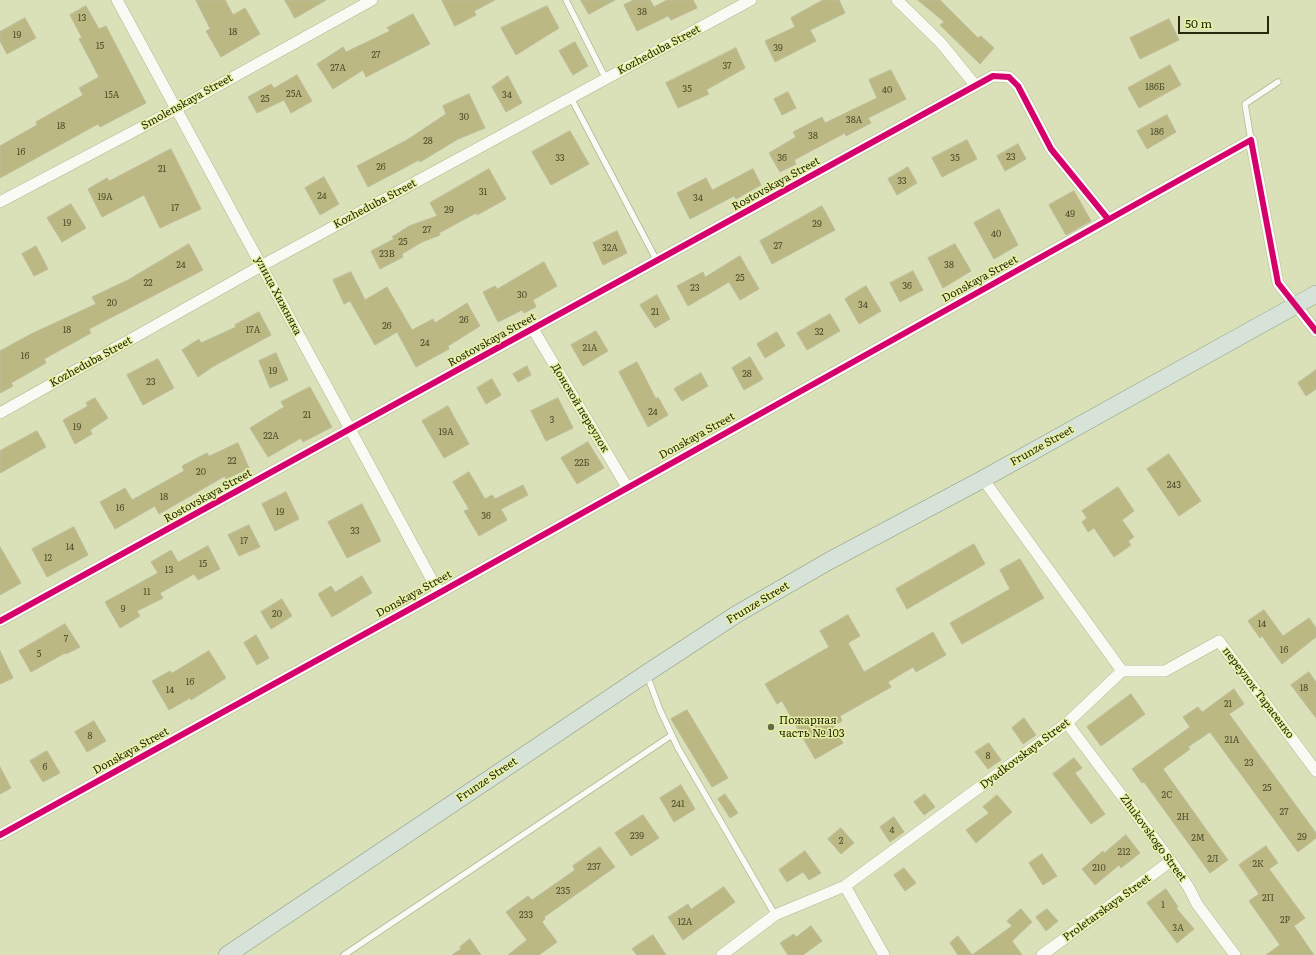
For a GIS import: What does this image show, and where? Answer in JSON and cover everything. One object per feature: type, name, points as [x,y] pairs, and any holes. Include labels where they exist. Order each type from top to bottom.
[{"type":"main road","name":"Frunze Street","points":[[227,955],[737,614],[822,565],[983,479],[1316,294]]},
{"type":"street","name":"улица Хижняка","points":[[117,0],[438,593]]},
{"type":"street","name":"Smolenskaya Street","points":[[0,202],[176,109],[372,0]]},
{"type":"street","name":"Kozheduba Street","points":[[0,413],[261,266],[751,0]]},
{"type":"street","points":[[897,0],[941,43],[975,85]]},
{"type":"street","name":"Rostovskaya Street","points":[[0,621],[993,76],[1009,77],[1018,86],[1051,149],[1108,219]]},
{"type":"street","points":[[1251,140],[1278,283],[1316,331]]},
{"type":"street","name":"Donskaya Street","points":[[0,835],[1251,140]]},
{"type":"street","name":"Донской переулок","points":[[533,329],[627,487]]},
{"type":"street","points":[[983,479],[1122,671]]},
{"type":"street","name":"переулок Тарасенко","points":[[1122,671],[1165,672],[1219,641],[1316,771]]},
{"type":"street","name":"Dyadkovskaya Street","points":[[722,955],[775,915],[845,886],[1067,723],[1122,671]]},
{"type":"street","name":"Zhukovskogo Street","points":[[1067,723],[1172,861],[1197,904],[1235,955]]},
{"type":"street","name":"Proletarskaya Street","points":[[1042,955],[1172,861]]},
{"type":"street","points":[[845,886],[884,955]]},
{"type":"lane","points":[[566,0],[606,79]]},
{"type":"lane","points":[[1251,140],[1244,104],[1278,82]]},
{"type":"lane","points":[[571,98],[656,261]]},
{"type":"lane","points":[[647,673],[660,710],[672,735],[775,915]]},
{"type":"lane","points":[[344,955],[672,735]]},
{"type":"path","points":[[712,649],[827,582],[950,514]]},
{"type":"building","points":[[196,0],[225,0],[233,15],[245,8],[260,34],[221,57],[206,31],[210,29]]},
{"type":"building","points":[[285,0],[326,0],[295,18]]},
{"type":"building","points":[[442,0],[495,0],[474,11],[476,15],[455,26]]},
{"type":"building","points":[[581,0],[615,0],[589,14]]},
{"type":"building","points":[[634,0],[650,0],[654,7],[667,0],[693,0],[697,8],[671,20],[668,16],[637,31],[624,5]]},
{"type":"building","points":[[823,0],[839,0],[845,13],[810,30],[816,41],[775,62],[765,41],[795,27],[791,18]]},
{"type":"building","points":[[918,0],[940,0],[978,38],[981,36],[994,48],[980,64],[940,25],[944,22]]},
{"type":"building","points":[[86,6],[99,29],[106,26],[146,103],[100,127],[98,124],[0,178],[0,146],[37,125],[36,122],[83,95],[79,88],[99,77],[79,39],[82,38],[70,15]]},
{"type":"building","points":[[547,6],[559,28],[516,55],[501,28]]},
{"type":"building","points":[[413,14],[430,44],[366,77],[363,70],[333,89],[317,64],[343,47],[346,52],[390,31],[387,28]]},
{"type":"building","points":[[25,18],[36,38],[7,54],[0,41],[0,32]]},
{"type":"building","points":[[1169,19],[1179,40],[1140,59],[1130,38]]},
{"type":"building","points":[[575,42],[588,66],[573,75],[559,51]]},
{"type":"building","points":[[736,48],[745,68],[706,90],[709,94],[678,108],[666,83]]},
{"type":"building","points":[[1170,65],[1181,85],[1139,108],[1128,88]]},
{"type":"building","points":[[891,70],[906,99],[868,118],[871,123],[846,136],[845,133],[794,160],[796,164],[780,172],[769,153],[796,137],[793,132],[822,117],[825,123],[877,98],[869,80]]},
{"type":"building","points":[[297,75],[312,101],[291,113],[284,100],[257,113],[248,97],[271,84],[274,88]]},
{"type":"building","points":[[508,76],[522,103],[506,112],[492,87]]},
{"type":"building","points":[[788,92],[796,108],[782,115],[774,99]]},
{"type":"building","points":[[469,94],[485,128],[458,139],[420,162],[419,160],[368,187],[357,166],[407,140],[446,114],[443,106]]},
{"type":"building","points":[[1167,115],[1176,132],[1147,149],[1137,131]]},
{"type":"building","points":[[570,131],[589,164],[551,185],[532,152]]},
{"type":"building","points":[[967,140],[977,159],[942,177],[932,158]]},
{"type":"building","points":[[1018,144],[1026,159],[1005,171],[997,156]]},
{"type":"building","points":[[171,149],[201,209],[160,228],[144,195],[102,217],[88,189],[107,178],[109,181]]},
{"type":"building","points":[[908,167],[917,183],[897,195],[888,179]]},
{"type":"building","points":[[489,169],[506,199],[439,233],[440,235],[422,242],[402,254],[403,257],[380,269],[371,251],[394,239],[392,237],[409,226],[437,216],[430,203]]},
{"type":"building","points":[[753,169],[761,185],[736,199],[734,196],[690,219],[677,193],[706,178],[712,190]]},
{"type":"building","points":[[324,177],[339,204],[320,215],[305,188]]},
{"type":"building","points":[[1074,191],[1091,221],[1066,235],[1049,205]]},
{"type":"building","points":[[71,204],[86,228],[62,242],[47,218]]},
{"type":"building","points":[[822,206],[835,230],[772,264],[760,241]]},
{"type":"building","points":[[999,209],[1018,245],[994,259],[974,223]]},
{"type":"building","points":[[617,231],[627,253],[603,265],[593,243]]},
{"type":"building","points":[[189,244],[203,270],[89,329],[91,333],[44,359],[46,363],[11,383],[13,386],[0,393],[0,351],[31,334],[96,304],[92,297],[128,280]]},
{"type":"building","points":[[955,244],[971,271],[943,288],[928,258]]},
{"type":"building","points":[[36,246],[48,269],[34,276],[22,254]]},
{"type":"building","points":[[740,256],[759,289],[740,300],[729,282],[688,306],[677,286],[703,272],[705,277]]},
{"type":"building","points":[[544,262],[557,286],[533,300],[536,307],[524,313],[522,310],[498,322],[483,292],[495,286],[497,289]]},
{"type":"building","points":[[913,271],[923,290],[900,302],[890,283]]},
{"type":"building","points":[[351,272],[365,300],[387,287],[412,330],[433,319],[435,323],[467,303],[480,326],[448,346],[449,349],[416,367],[397,332],[375,345],[350,301],[344,304],[333,280]]},
{"type":"building","points":[[866,286],[881,311],[859,324],[845,299]]},
{"type":"building","points":[[657,295],[670,319],[655,328],[640,305]]},
{"type":"building","points":[[259,312],[271,335],[212,367],[198,377],[182,350],[199,339],[201,343],[236,327],[235,325]]},
{"type":"building","points":[[830,314],[840,331],[807,350],[797,333]]},
{"type":"building","points":[[596,331],[608,351],[583,366],[571,345]]},
{"type":"building","points":[[777,332],[785,346],[765,358],[757,344]]},
{"type":"building","points":[[276,353],[288,380],[270,388],[259,361]]},
{"type":"building","points":[[750,357],[763,379],[744,390],[732,368]]},
{"type":"building","points":[[158,359],[174,388],[143,405],[127,375]]},
{"type":"building","points":[[637,362],[656,399],[658,397],[668,415],[648,427],[619,372]]},
{"type":"building","points":[[527,366],[531,375],[518,382],[513,374]]},
{"type":"building","points":[[1316,370],[1316,389],[1306,396],[1298,383]]},
{"type":"building","points":[[701,373],[708,386],[682,401],[674,389]]},
{"type":"building","points":[[492,379],[501,395],[486,404],[477,388]]},
{"type":"building","points":[[310,387],[332,427],[303,442],[301,438],[268,457],[250,428],[284,407],[281,402]]},
{"type":"building","points":[[95,398],[108,418],[90,430],[92,434],[75,444],[63,420],[88,406],[86,403]]},
{"type":"building","points":[[558,398],[573,428],[546,441],[531,411]]},
{"type":"building","points":[[448,406],[469,444],[444,458],[422,421]]},
{"type":"building","points":[[37,431],[46,447],[0,473],[0,451]]},
{"type":"building","points":[[588,442],[604,468],[577,484],[561,458]]},
{"type":"building","points":[[238,443],[249,468],[226,479],[225,476],[159,514],[155,506],[115,529],[100,502],[125,488],[132,500],[184,471],[182,466],[207,453],[209,456]]},
{"type":"building","points":[[1169,454],[1201,501],[1179,516],[1147,469]]},
{"type":"building","points":[[469,472],[485,499],[492,495],[495,499],[523,485],[528,495],[501,509],[507,520],[479,536],[464,511],[469,509],[453,482]]},
{"type":"building","points":[[1118,487],[1134,511],[1122,520],[1134,537],[1128,541],[1131,545],[1114,557],[1094,528],[1088,532],[1082,522],[1087,518],[1082,511]]},
{"type":"building","points":[[286,492],[299,519],[275,531],[262,504]]},
{"type":"building","points":[[362,504],[381,541],[347,558],[328,522]]},
{"type":"building","points":[[249,525],[260,547],[239,556],[228,535]]},
{"type":"building","points":[[74,527],[88,555],[47,577],[32,549]]},
{"type":"building","points":[[974,544],[985,564],[907,609],[896,589]]},
{"type":"building","points":[[208,546],[220,569],[198,580],[194,574],[160,593],[163,598],[137,611],[140,616],[120,628],[105,602],[158,573],[151,562],[171,550],[178,562]]},
{"type":"building","points":[[0,547],[21,583],[0,595]]},
{"type":"building","points":[[1020,559],[1044,598],[962,644],[950,623],[1010,589],[1000,570]]},
{"type":"building","points":[[362,576],[372,593],[332,617],[318,594],[331,586],[335,592]]},
{"type":"building","points":[[282,599],[292,616],[271,629],[261,612]]},
{"type":"building","points":[[1264,610],[1283,636],[1309,618],[1316,628],[1316,637],[1282,664],[1262,636],[1260,638],[1248,621]]},
{"type":"building","points":[[848,615],[860,636],[848,643],[864,672],[933,632],[946,655],[916,672],[913,667],[888,682],[891,687],[840,716],[842,721],[833,727],[843,743],[815,759],[782,701],[777,704],[765,684],[829,647],[820,631]]},
{"type":"building","points":[[65,624],[80,647],[66,654],[65,653],[31,672],[19,651]]},
{"type":"building","points":[[256,635],[269,658],[257,665],[244,643]]},
{"type":"building","points":[[0,651],[13,678],[0,684]]},
{"type":"building","points":[[209,651],[226,678],[191,700],[190,698],[169,710],[152,681],[170,671],[172,673]]},
{"type":"building","points":[[1309,672],[1316,682],[1316,718],[1291,685]]},
{"type":"building","points":[[1234,689],[1244,704],[1229,714],[1316,833],[1316,838],[1298,852],[1210,732],[1188,747],[1190,749],[1163,769],[1228,860],[1210,873],[1144,782],[1142,783],[1132,769],[1190,727],[1183,717],[1198,707],[1202,712]]},
{"type":"building","points":[[1131,694],[1145,714],[1101,746],[1087,727]]},
{"type":"building","points":[[687,710],[728,778],[712,787],[671,719]]},
{"type":"building","points":[[1024,718],[1036,735],[1023,744],[1012,728]]},
{"type":"building","points":[[94,721],[106,741],[87,752],[75,732]]},
{"type":"building","points":[[989,743],[1001,760],[988,769],[975,752]]},
{"type":"building","points":[[47,751],[60,773],[43,782],[30,761]]},
{"type":"building","points":[[1074,758],[1082,768],[1075,773],[1105,814],[1091,824],[1053,774]]},
{"type":"building","points":[[0,767],[11,788],[0,794]]},
{"type":"building","points":[[681,785],[695,809],[674,822],[660,798]]},
{"type":"building","points":[[725,794],[738,813],[730,818],[718,799]]},
{"type":"building","points":[[925,794],[935,807],[924,815],[914,802]]},
{"type":"building","points":[[997,795],[1012,812],[976,843],[966,830],[989,813],[983,807]]},
{"type":"building","points":[[643,815],[659,838],[631,856],[615,833]]},
{"type":"building","points":[[894,817],[904,832],[890,842],[880,827]]},
{"type":"building","points":[[841,828],[854,843],[841,854],[828,839]]},
{"type":"building","points":[[1126,835],[1140,853],[1121,868],[1119,865],[1095,885],[1082,869],[1103,851],[1104,853]]},
{"type":"building","points":[[1266,846],[1278,863],[1269,869],[1305,918],[1294,926],[1314,955],[1266,955],[1280,945],[1249,901],[1259,894],[1239,865]]},
{"type":"building","points":[[600,847],[615,867],[544,917],[545,919],[542,922],[557,942],[539,955],[508,955],[527,940],[506,912],[528,896],[532,900],[575,870],[573,866]]},
{"type":"building","points":[[805,851],[821,873],[809,880],[803,872],[787,882],[779,870]]},
{"type":"building","points":[[1042,854],[1057,876],[1043,885],[1029,863]]},
{"type":"building","points":[[904,868],[916,883],[905,891],[894,875]]},
{"type":"building","points":[[724,887],[735,902],[683,940],[668,917],[688,904],[691,909]]},
{"type":"building","points":[[1166,889],[1178,907],[1176,908],[1194,929],[1177,943],[1147,903]]},
{"type":"building","points":[[1021,909],[1032,922],[1012,941],[1022,955],[972,955],[1012,926],[1007,921]]},
{"type":"building","points":[[1047,909],[1058,921],[1046,931],[1036,917]]},
{"type":"building","points":[[811,926],[822,941],[803,955],[788,955],[780,943],[794,934],[796,937]]},
{"type":"building","points":[[653,935],[666,955],[637,955],[632,949]]},
{"type":"building","points":[[958,936],[972,955],[958,955],[950,943]]},
{"type":"building","points":[[470,939],[481,955],[452,955],[461,949],[460,947]]},
{"type":"cycle path","points":[[0,621],[993,76],[1009,77],[1018,86],[1051,149],[1108,219]]},
{"type":"cycle path","points":[[0,835],[439,593],[1251,140],[1278,283],[1316,331]]},
{"type":"place","name":"Пожарная часть № 103","points":[[771,727]]}]
